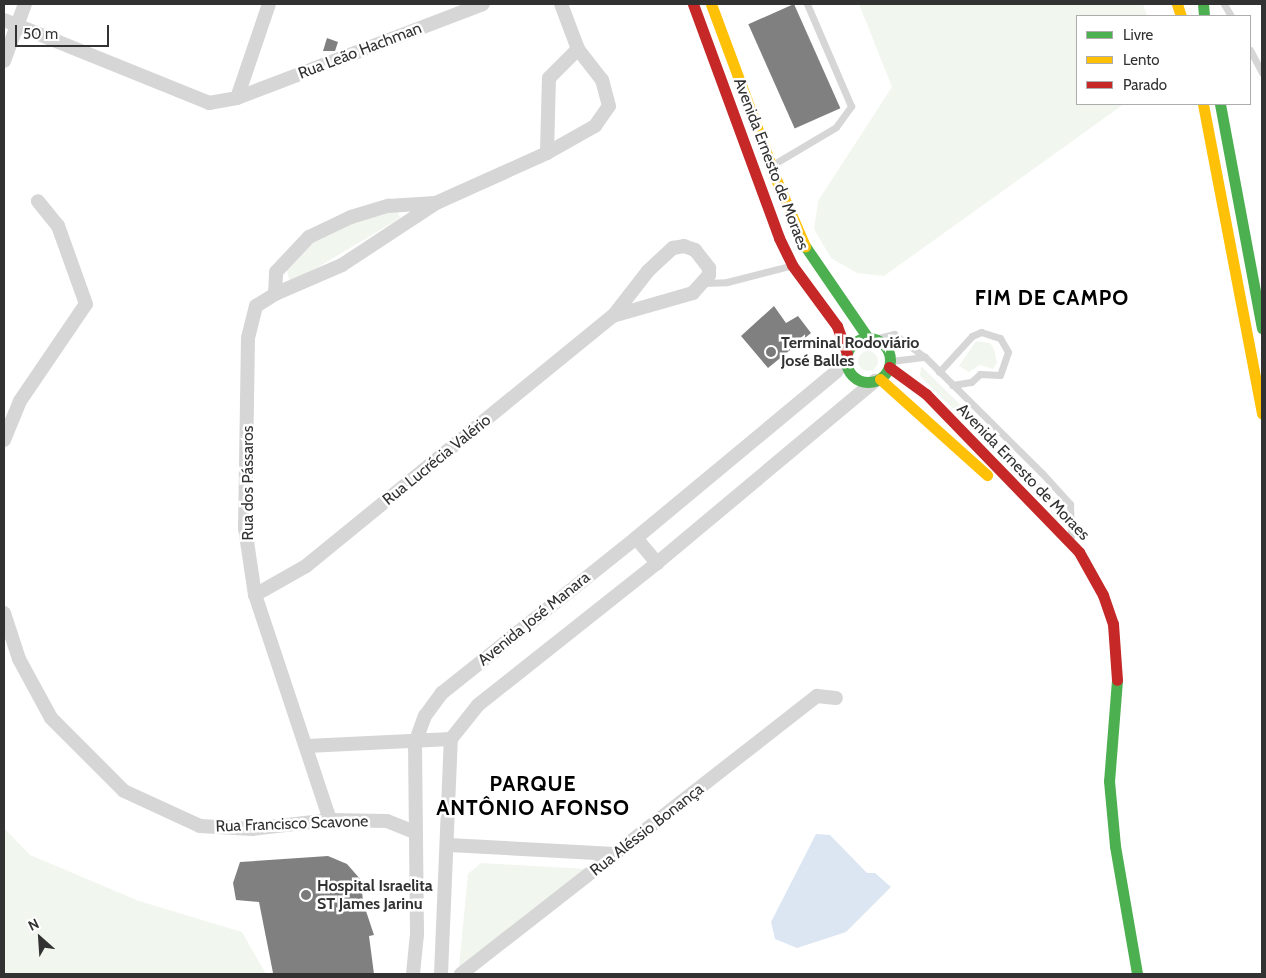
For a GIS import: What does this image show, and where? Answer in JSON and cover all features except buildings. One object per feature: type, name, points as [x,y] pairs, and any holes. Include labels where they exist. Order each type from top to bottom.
[{"type":"main road","name":"Avenida Ernesto de Moraes","points":[[693,4],[779,238],[871,338]]},
{"type":"main road","name":"Avenida Ernesto de Moraes","points":[[712,4],[772,166],[800,260],[837,326],[847,356]]},
{"type":"main road","points":[[1203,105],[1262,413]]},
{"type":"main road","points":[[1220,105],[1262,328]]},
{"type":"main road","points":[[871,338],[885,345],[890,364],[877,380],[863,381],[852,375],[847,356],[855,343],[871,338]]},
{"type":"main road","name":"Avenida Ernesto de Moraes","points":[[890,364],[926,394],[1079,552],[1103,595],[1113,624],[1118,663],[1109,781],[1115,846],[1137,974]]},
{"type":"main road","name":"Avenida Ernesto de Moraes","points":[[877,380],[1021,504],[1067,559],[1095,606],[1106,649],[1098,798]]},
{"type":"main road","points":[[1112,906],[1126,974]]},
{"type":"street","points":[[4,61],[25,4]]},
{"type":"street","points":[[237,98],[268,4]]},
{"type":"street","name":"Rua Leão Hachman","points":[[4,20],[18,24],[209,103],[237,98],[483,4]]},
{"type":"street","name":"Rua dos Pássaros","points":[[330,820],[307,746],[255,595],[244,528],[248,338],[256,306],[275,294],[342,265],[436,203],[547,153],[595,126],[609,106],[602,80],[578,49],[562,4]]},
{"type":"street","points":[[547,153],[549,78],[578,49]]},
{"type":"street","points":[[4,440],[20,401],[86,304],[58,226],[38,202]]},
{"type":"street","name":"Rua dos Pássaros","points":[[275,294],[276,272],[309,236],[351,217],[388,206],[436,203]]},
{"type":"street","name":"Rua Lucrécia Valério","points":[[255,595],[306,566],[613,316],[648,271],[673,248],[684,246],[700,255],[709,268],[704,283],[693,293],[613,316]]},
{"type":"street","name":"Avenida José Manara","points":[[412,974],[417,934],[415,744],[425,716],[442,692],[636,538],[836,372],[847,356]]},
{"type":"street","name":"Avenida José Manara","points":[[451,739],[478,705],[657,563],[877,380]]},
{"type":"street","points":[[636,538],[657,563]]},
{"type":"street","name":"Rua Francisco Scavone","points":[[4,613],[19,659],[51,718],[124,791],[200,826],[252,829],[330,820],[387,821],[416,833]]},
{"type":"street","name":"Rua Aléssio Bonança","points":[[461,974],[817,696],[836,698]]},
{"type":"street","points":[[307,746],[415,744],[451,739],[449,845],[441,974]]},
{"type":"street","points":[[449,845],[615,854]]},
{"type":"lane","points":[[772,166],[836,127],[851,106],[807,4]]},
{"type":"lane","points":[[1224,4],[1230,15]]},
{"type":"lane","points":[[1251,52],[1262,73]]},
{"type":"lane","points":[[704,283],[727,282],[800,260]]},
{"type":"lane","points":[[939,372],[972,336],[982,332],[1000,338],[1008,352],[1000,375],[980,374],[971,382],[952,386]]},
{"type":"lane","points":[[871,338],[894,334],[925,357],[1070,504],[1071,535],[1079,552]]},
{"type":"lane","points":[[890,364],[925,357]]},
{"type":"shaded area","points":[[859,4],[1143,4],[1147,15],[1076,15],[1076,105],[1123,105],[884,276],[857,273],[831,258],[814,229],[818,201],[892,87]]},
{"type":"shaded area","points":[[397,210],[400,218],[290,284],[287,270],[308,245],[365,216]]},
{"type":"shaded area","points":[[976,341],[990,343],[994,349],[997,363],[993,369],[980,365],[969,372],[959,366]]},
{"type":"shaded area","points":[[868,351],[875,354],[878,361],[875,368],[868,371],[861,368],[858,361],[861,354]]},
{"type":"shaded area","points":[[921,366],[1065,508],[1064,518],[1056,522],[1046,501],[920,376]]},
{"type":"shaded area","points":[[4,828],[30,855],[139,901],[242,932],[266,974],[4,974]]},
{"type":"shaded area","points":[[816,834],[830,835],[867,873],[875,873],[891,887],[846,932],[797,948],[775,939],[771,922]]},
{"type":"shaded area","points":[[481,863],[587,869],[459,967],[468,874]]},
{"type":"traffic: fast","points":[[1203,4],[1204,15]]},
{"type":"traffic: fast","points":[[1220,105],[1262,328]]},
{"type":"traffic: fast","points":[[805,246],[868,338]]},
{"type":"traffic: fast","points":[[864,338],[872,338],[884,344],[890,360],[884,376],[872,382],[864,382],[852,376],[846,364],[846,356],[852,344],[864,338]]},
{"type":"traffic: fast","points":[[1117,680],[1109,781],[1115,846],[1137,974]]},
{"type":"traffic: slow","points":[[711,4],[778,184],[805,246]]},
{"type":"traffic: slow","points":[[1177,4],[1181,15]]},
{"type":"traffic: slow","points":[[1203,105],[1262,413]]},
{"type":"traffic: slow","points":[[880,379],[987,475]]},
{"type":"traffic: jam","points":[[693,4],[779,238],[792,265],[837,326],[847,353]]},
{"type":"traffic: jam","points":[[889,367],[926,394],[1079,552],[1103,595],[1113,624],[1117,680]]},
{"type":"place","name":"Terminal Rodoviário José Balles","points":[[771,352]]},
{"type":"place","name":"Hospital Israelita ST James Jarinu","points":[[306,895]]},
{"type":"district","name":"FIM DE CAMPO","points":[[1052,298]]},
{"type":"district","name":"PARQUE ANTÔNIO AFONSO","points":[[533,796]]}]
